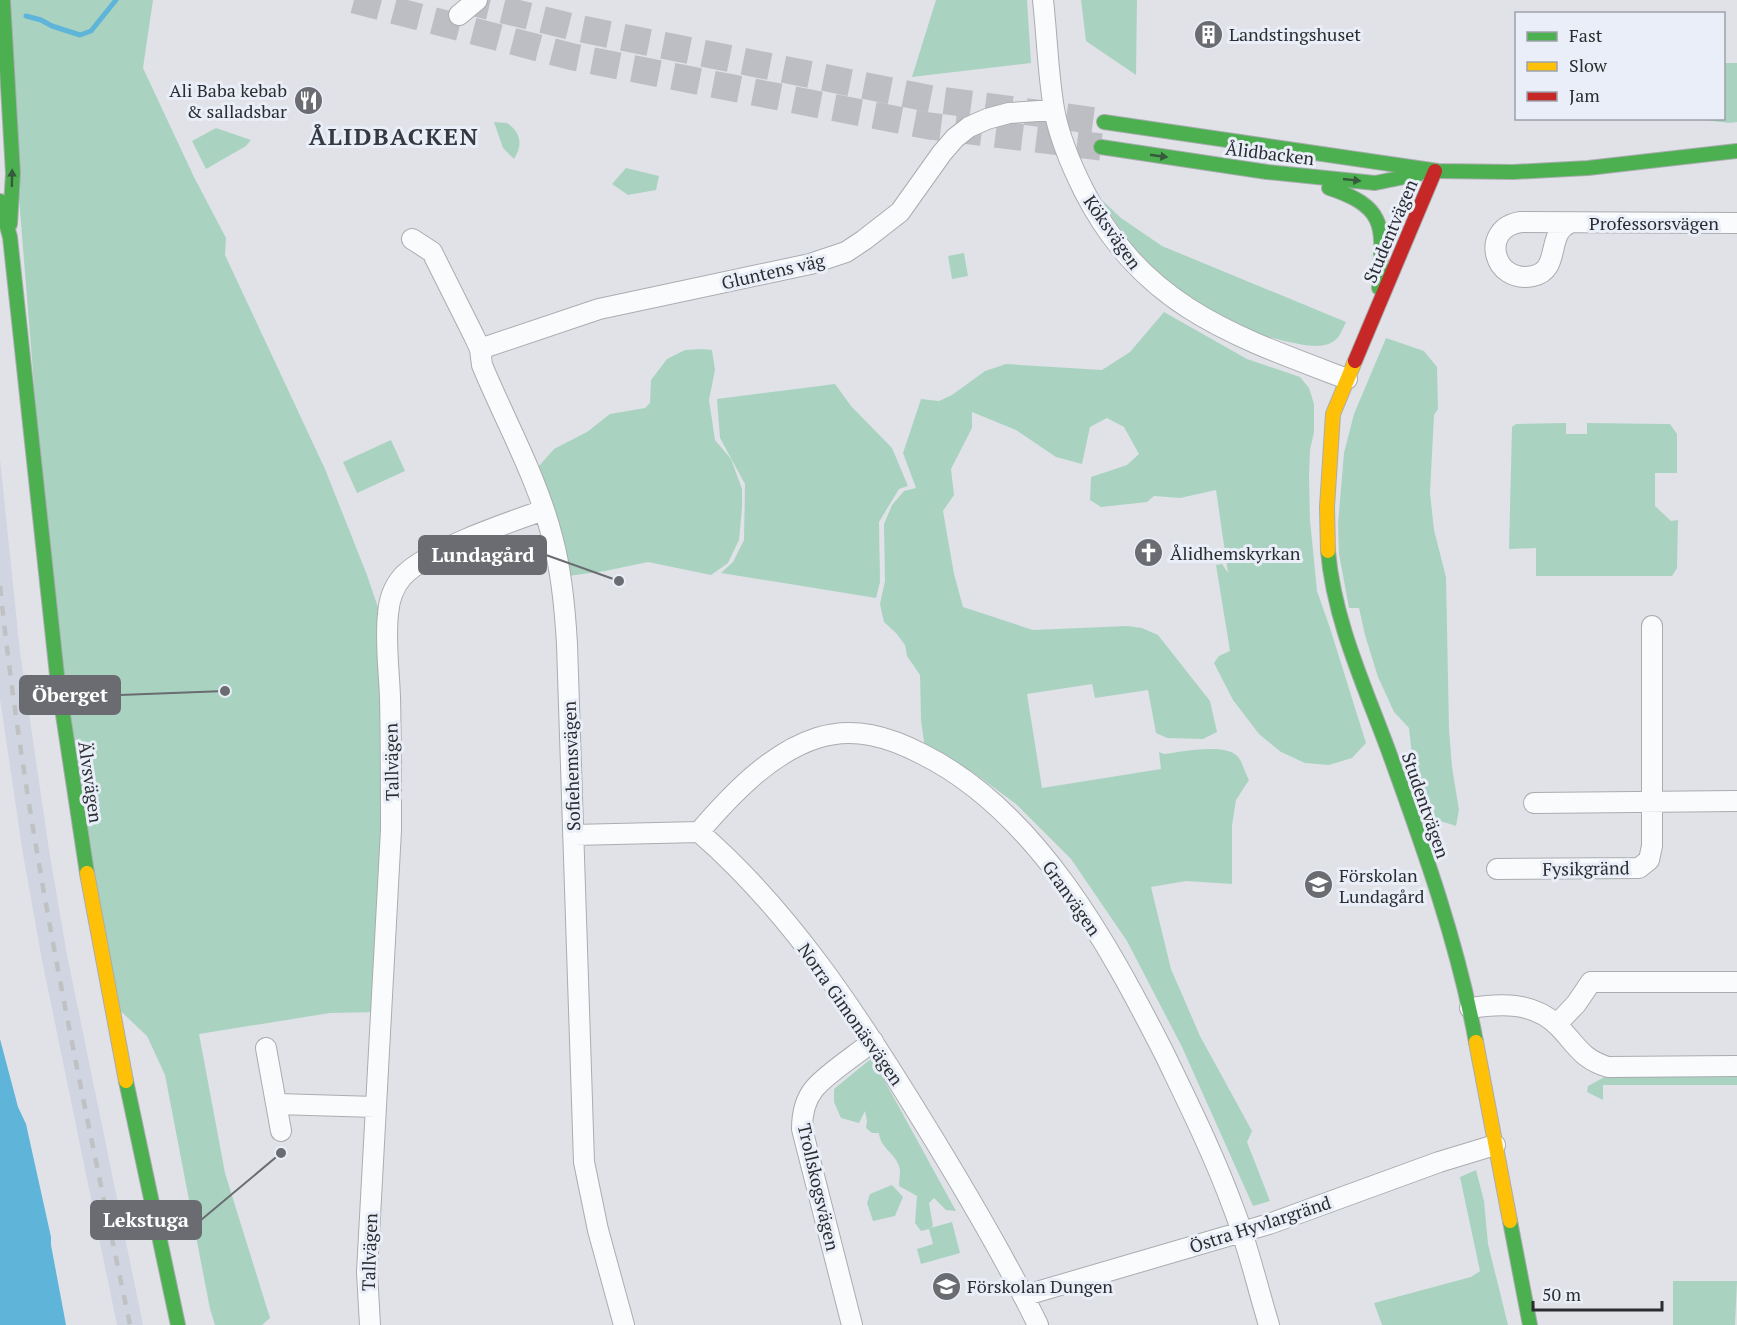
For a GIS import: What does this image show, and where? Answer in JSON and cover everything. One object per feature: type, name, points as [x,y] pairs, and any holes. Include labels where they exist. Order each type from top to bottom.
[{"type":"main road","name":"Älvsvägen","points":[[3,0],[13,172],[10,237],[51,623],[78,819],[110,1001],[178,1325]]},
{"type":"main road","name":"Ålidbacken","points":[[1104,122],[1265,147],[1380,161],[1435,171],[1564,171],[1737,152]]},
{"type":"main road","name":"Ålidbacken","points":[[1101,147],[1267,172],[1375,183],[1435,171]]},
{"type":"main road","name":"Studentvägen","points":[[1435,171],[1333,414],[1327,507],[1330,573],[1347,639],[1425,854],[1454,946],[1484,1074],[1495,1145],[1530,1325]]},
{"type":"main road","name":"Studentvägen","points":[[1267,172],[1347,193],[1359,197],[1368,205],[1379,223],[1381,234],[1378,305]]},
{"type":"main road","name":"Älvsvägen","points":[[0,201],[10,237]]},
{"type":"street","points":[[459,15],[477,0]]},
{"type":"street","name":"Köksvägen","points":[[1043,0],[1054,110],[1072,166],[1090,202],[1125,253],[1155,285],[1223,328],[1262,347],[1347,379]]},
{"type":"street","name":"Gluntens väg","points":[[480,349],[599,309],[810,264],[846,252],[900,212],[942,153],[969,127],[1009,113],[1054,110]]},
{"type":"street","name":"Professorsvägen","points":[[1570,223],[1737,223]]},
{"type":"street","name":"Sofiehemsvägen","points":[[412,239],[432,252],[480,349],[482,365],[531,475],[555,548],[565,609],[584,1162],[598,1230],[624,1325]]},
{"type":"street","name":"Tallvägen","points":[[370,1325],[368,1272],[375,1107],[391,830],[392,760],[388,613],[395,587],[404,576],[428,558],[510,522],[544,510]]},
{"type":"street","name":"Fysikgränd","points":[[1497,869],[1639,868],[1649,860],[1652,846],[1652,626]]},
{"type":"street","name":"Granvägen","points":[[699,832],[736,793],[766,767],[816,738],[849,733],[883,737],[902,744],[956,772],[1009,817],[1074,897],[1131,988],[1191,1108],[1233,1207],[1269,1325]]},
{"type":"street","points":[[1534,803],[1737,801]]},
{"type":"street","points":[[573,835],[699,832]]},
{"type":"street","name":"Norra Gimonäsvägen","points":[[699,832],[733,863],[782,917],[887,1060],[957,1177],[1038,1325]]},
{"type":"street","points":[[1557,1024],[1576,1004],[1591,982],[1737,982]]},
{"type":"street","points":[[1470,1008],[1510,1004],[1540,1014],[1557,1024],[1585,1056],[1595,1063],[1608,1067],[1737,1066]]},
{"type":"street","name":"Trollskogsvägen","points":[[852,1325],[802,1129],[802,1116],[814,1089],[873,1041]]},
{"type":"street","points":[[266,1048],[281,1131]]},
{"type":"street","points":[[277,1104],[375,1107]]},
{"type":"street","name":"Östra Hyvlargränd","points":[[1023,1296],[1242,1233],[1438,1162],[1495,1145]]},
{"type":"shaded area","points":[[0,459],[20,652],[49,850],[67,955],[143,1325],[117,1325],[42,960],[23,854],[0,699]]},
{"type":"green space","points":[[3,0],[153,0],[143,68],[194,177],[226,238],[225,255],[325,469],[367,575],[387,634],[382,1012],[330,1013],[199,1034],[225,1173],[270,1318],[262,1325],[215,1325],[165,1075],[147,1036],[110,1001],[57,670]]},
{"type":"green space","points":[[936,0],[1027,0],[1031,63],[912,77]]},
{"type":"green space","points":[[1081,0],[1137,0],[1136,75],[1086,41]]},
{"type":"green space","points":[[1725,63],[1737,63],[1737,122],[1703,120],[1725,120]]},
{"type":"green space","points":[[494,122],[507,123],[518,135],[519,149],[514,159],[503,148]]},
{"type":"green space","points":[[216,128],[251,140],[246,146],[206,169],[192,141]]},
{"type":"green space","points":[[626,168],[659,176],[656,190],[628,195],[612,184]]},
{"type":"green space","points":[[1102,200],[1121,218],[1162,246],[1346,322],[1341,332],[1330,343],[1322,346],[1307,345],[1260,334],[1223,318],[1189,297],[1150,264],[1127,238]]},
{"type":"green space","points":[[964,253],[968,276],[952,279],[948,256]]},
{"type":"green space","points":[[1164,312],[1247,359],[1300,377],[1309,388],[1314,404],[1314,432],[1310,450],[1309,477],[1310,520],[1317,591],[1366,743],[1352,758],[1329,765],[1305,763],[1281,752],[1259,734],[1233,700],[1214,663],[1219,656],[1230,651],[1216,565],[1222,564],[1228,573],[1216,490],[1180,498],[1154,496],[1147,502],[1101,507],[1090,500],[1091,477],[1127,465],[1139,454],[1124,427],[1107,418],[1090,427],[1082,464],[1056,457],[1016,430],[972,412],[972,428],[951,469],[954,495],[943,511],[954,574],[963,607],[1033,630],[1127,626],[1142,628],[1158,635],[1210,701],[1217,732],[1203,739],[1167,738],[1156,733],[1148,690],[1095,698],[1092,684],[1027,694],[1042,788],[1161,769],[1159,752],[1164,754],[1204,749],[1225,750],[1233,753],[1242,763],[1249,780],[1236,800],[1232,826],[1232,884],[1186,881],[1151,887],[1171,969],[1200,1036],[1252,1131],[1247,1142],[1270,1201],[1253,1206],[1182,1047],[1127,941],[1071,859],[1016,804],[974,773],[926,756],[921,720],[920,675],[907,656],[905,645],[884,622],[880,604],[885,581],[884,524],[892,505],[904,491],[916,488],[903,453],[921,399],[939,401],[952,395],[985,371],[1006,364],[1102,370],[1130,352]]},
{"type":"green space","points":[[1386,338],[1424,351],[1437,367],[1438,409],[1434,415],[1430,493],[1434,530],[1446,577],[1449,729],[1459,810],[1456,826],[1431,818],[1412,756],[1409,728],[1394,712],[1378,677],[1359,608],[1349,608],[1339,554],[1338,524],[1344,453],[1354,414]]},
{"type":"green space","points":[[685,350],[712,350],[715,370],[709,400],[715,440],[731,459],[742,489],[739,540],[728,563],[711,575],[648,562],[561,577],[531,475],[554,449],[587,432],[610,414],[645,408],[650,403],[651,380],[667,359]]},
{"type":"green space","points":[[835,384],[851,406],[892,448],[908,486],[899,489],[879,522],[880,582],[876,598],[721,573],[733,562],[744,540],[745,484],[720,438],[717,399]]},
{"type":"green space","points":[[1566,423],[1566,434],[1587,434],[1587,423],[1670,424],[1677,434],[1677,473],[1655,473],[1655,506],[1671,521],[1678,520],[1677,568],[1672,576],[1536,576],[1536,548],[1509,549],[1512,427],[1516,424]]},
{"type":"green space","points":[[391,440],[405,471],[357,493],[343,462]]},
{"type":"green space","points":[[872,1058],[956,1211],[946,1210],[934,1198],[929,1203],[933,1226],[930,1228],[952,1222],[960,1253],[921,1264],[917,1249],[933,1244],[929,1229],[921,1231],[915,1223],[917,1196],[899,1186],[899,1165],[880,1139],[879,1133],[872,1133],[866,1128],[865,1111],[859,1123],[841,1118],[834,1102],[834,1089]]},
{"type":"green space","points":[[1737,1073],[1737,1085],[1603,1085],[1603,1100],[1587,1092],[1588,1086],[1610,1074]]},
{"type":"green space","points":[[1476,1170],[1484,1201],[1488,1244],[1508,1325],[1382,1325],[1374,1303],[1471,1277],[1480,1271],[1460,1177]]},
{"type":"green space","points":[[892,1185],[903,1197],[895,1216],[873,1221],[867,1203],[870,1194]]},
{"type":"green space","points":[[1673,1281],[1737,1281],[1735,1325],[1673,1325]]},
{"type":"water","points":[[0,1039],[18,1107],[26,1124],[51,1237],[66,1325],[0,1325]]},
{"type":"waterway","points":[[26,16],[80,35],[91,31],[116,0]]},
{"type":"tunnel","points":[[354,0],[573,57],[929,126],[1101,147]]},
{"type":"tunnel","points":[[463,0],[577,28],[932,99],[1104,122]]},
{"type":"railway","points":[[0,586],[11,679],[39,865],[73,1049],[130,1325]]},
{"type":"traffic: fast","points":[[3,0],[13,173],[10,224]]},
{"type":"traffic: fast","points":[[1104,122],[1438,171],[1513,172],[1588,168],[1737,151]]},
{"type":"traffic: fast","points":[[1101,147],[1267,172],[1375,183],[1419,174]]},
{"type":"traffic: fast","points":[[1329,188],[1349,196],[1373,213],[1381,237],[1379,288]]},
{"type":"traffic: fast","points":[[0,201],[10,237],[57,675],[87,873]]},
{"type":"traffic: fast","points":[[1328,551],[1331,577],[1344,629],[1403,790],[1439,897],[1460,969],[1476,1042]]},
{"type":"traffic: fast","points":[[126,1081],[178,1325]]},
{"type":"traffic: fast","points":[[1510,1221],[1530,1325]]},
{"type":"traffic: slow","points":[[1328,551],[1327,507],[1333,414],[1355,361]]},
{"type":"traffic: slow","points":[[87,873],[126,1081]]},
{"type":"traffic: slow","points":[[1476,1042],[1510,1221]]},
{"type":"traffic: jam","points":[[1355,361],[1435,171]]},
{"type":"place","name":"Landstingshuset","points":[[1208,34]]},
{"type":"place","name":"Ali Baba kebab & salladsbar","points":[[308,100]]},
{"type":"place","name":"Ålidhemskyrkan","points":[[1149,553]]},
{"type":"place","name":"Lundagård","points":[[619,581]]},
{"type":"place","name":"Öberget","points":[[225,691]]},
{"type":"place","name":"Förskolan Lundagård","points":[[1318,885]]},
{"type":"place","name":"Lekstuga","points":[[281,1153]]},
{"type":"place","name":"Förskolan Dungen","points":[[946,1286]]},
{"type":"district","name":"ÅLIDBACKEN","points":[[394,136]]}]
